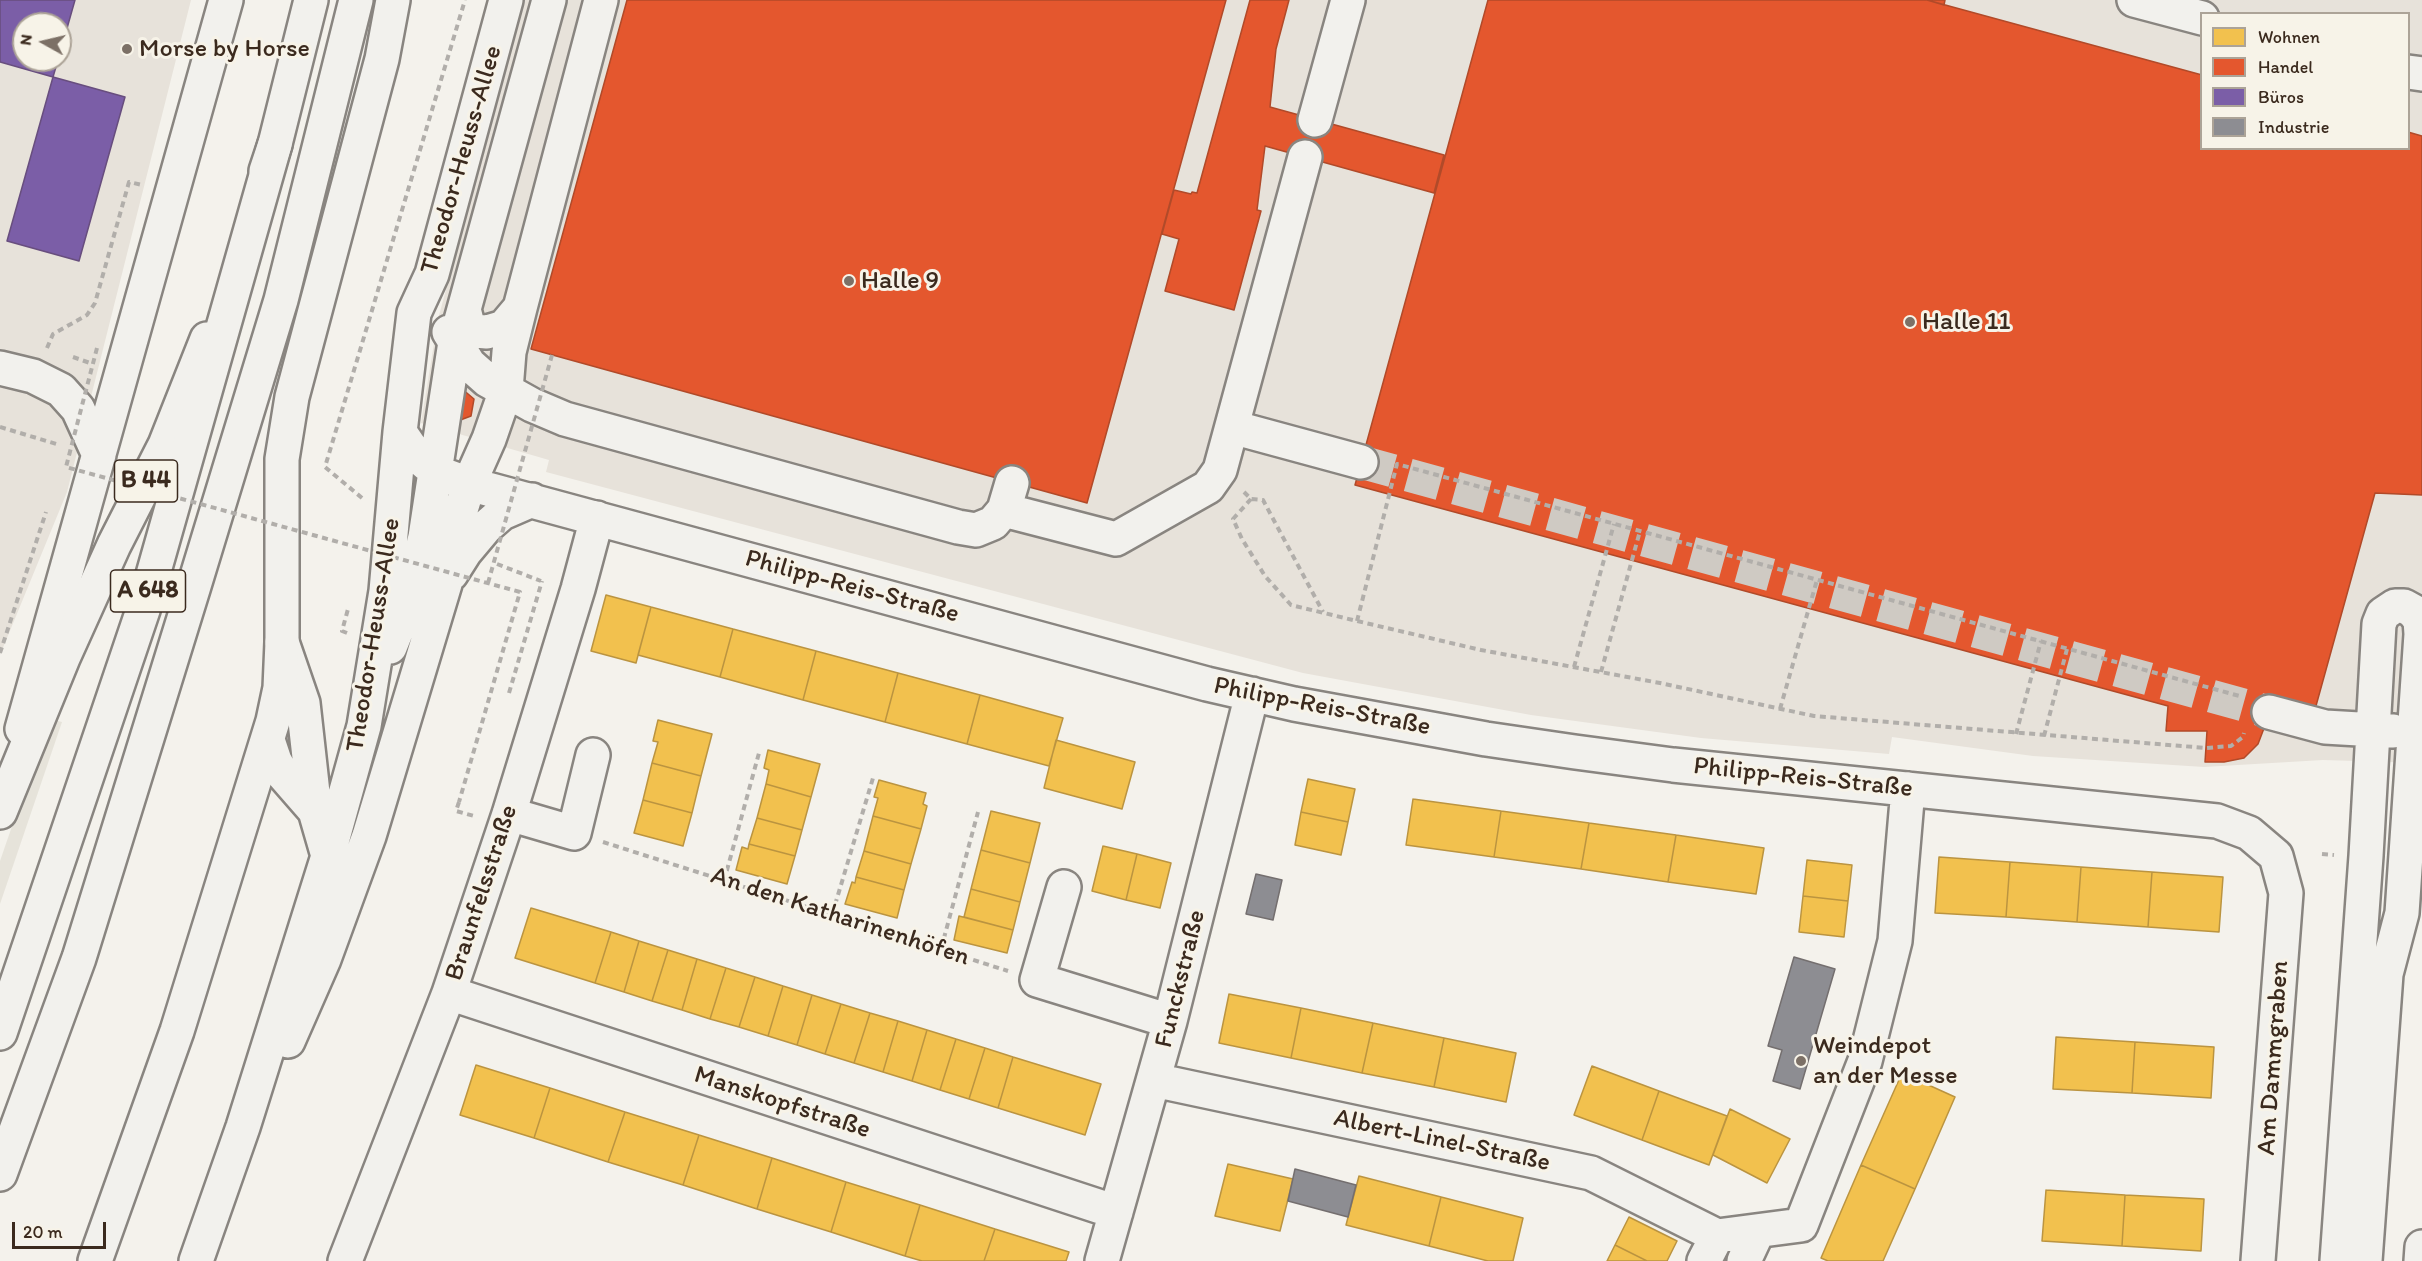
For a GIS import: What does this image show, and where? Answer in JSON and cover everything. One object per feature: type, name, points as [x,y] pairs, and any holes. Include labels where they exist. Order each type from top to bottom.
[{"type":"main road","points":[[0,806],[226,0]]},
{"type":"main road","points":[[275,144],[311,0]]},
{"type":"main road","name":"A 648","points":[[0,1174],[79,958],[281,300],[356,0]]},
{"type":"main road","points":[[95,1261],[177,1031],[268,740],[279,688],[282,642],[282,459],[292,397],[382,59],[393,0]]},
{"type":"main road","points":[[382,59],[404,0]]},
{"type":"main road","name":"Theodor-Heuss-Allee","points":[[196,1261],[243,1127],[328,856],[364,726],[386,591],[400,432],[414,313],[432,274],[506,0]]},
{"type":"main road","points":[[364,726],[410,597],[425,537],[460,328],[549,0]]},
{"type":"main road","points":[[243,1127],[297,1025],[369,836],[445,584],[450,546],[469,484],[489,439],[506,390],[509,352],[601,0]]},
{"type":"main road","points":[[1315,120],[1348,0]]},
{"type":"main road","points":[[2134,0],[2200,17]]},
{"type":"main road","name":"B 44","points":[[0,812],[63,658],[114,545],[173,424],[202,353],[275,144]]},
{"type":"main road","name":"A 648","points":[[0,1032],[142,610],[275,144]]},
{"type":"main road","points":[[460,328],[469,364],[487,380],[532,405],[565,419],[957,528],[976,530],[993,523],[1008,496],[1116,539],[1208,487],[1220,470],[1305,157]]},
{"type":"main road","points":[[432,274],[443,323],[460,328],[468,325],[475,331],[487,332],[504,327],[520,308]]},
{"type":"main road","points":[[0,368],[33,376],[61,390],[80,413],[99,455]]},
{"type":"main road","points":[[1232,427],[1361,462]]},
{"type":"main road","name":"Philipp-Reis-Straße","points":[[400,432],[415,454],[436,472],[469,484],[1294,704],[1452,733],[1673,765],[2217,821],[2248,833],[2276,856]]},
{"type":"main road","points":[[445,584],[465,552],[486,527],[502,513],[532,500]]},
{"type":"main road","name":"Braunfelsstraße","points":[[345,1261],[448,993],[509,814],[578,590],[597,518]]},
{"type":"main road","points":[[2337,1261],[2366,856],[2379,624],[2383,614],[2395,606],[2404,606],[2413,610],[2420,620],[2418,733],[2402,913],[2386,974],[2365,1261]]},
{"type":"main road","points":[[282,642],[303,703],[315,811],[328,856]]},
{"type":"main road","name":"Funckstraße","points":[[1102,1261],[1170,1022],[1252,694]]},
{"type":"main road","points":[[2256,713],[2325,727],[2418,733]]},
{"type":"main road","points":[[268,740],[281,772],[315,811]]},
{"type":"main road","points":[[509,814],[574,833],[593,755]]},
{"type":"main road","points":[[1711,1248],[1758,1231],[1801,1226],[1865,1061],[1895,941],[1908,789]]},
{"type":"main road","name":"Am Dammgraben","points":[[2258,1261],[2286,893],[2276,856]]},
{"type":"main road","points":[[1064,888],[1037,980],[1170,1022]]},
{"type":"main road","name":"Manskopfstraße","points":[[448,993],[1116,1212]]},
{"type":"main road","name":"Albert-Linel-Straße","points":[[1154,1080],[1591,1173],[1711,1248]]},
{"type":"main road","points":[[1744,1261],[1758,1231]]},
{"type":"main road","points":[[2421,1261],[2422,1247]]},
{"type":"path","points":[[46,348],[53,334],[74,325],[87,315],[95,303],[129,182],[144,185],[141,196]]},
{"type":"path","points":[[100,337],[66,467],[520,592],[456,811],[474,816]]},
{"type":"path","points":[[488,583],[552,355]]},
{"type":"path","points":[[60,469],[80,413]]},
{"type":"path","points":[[0,427],[67,447]]},
{"type":"path","points":[[1251,500],[1233,519],[1265,576],[1292,605],[1357,621],[1480,650],[1601,672],[1814,716],[2016,734],[2206,748],[2231,746],[2243,737],[2256,713],[2041,641],[1397,464],[1357,621]]},
{"type":"path","points":[[1263,500],[1323,612]]},
{"type":"path","points":[[0,652],[50,501]]},
{"type":"path","points":[[1574,667],[1614,524]]},
{"type":"path","points":[[1601,672],[1640,531]]},
{"type":"path","points":[[1780,709],[1816,580]]},
{"type":"path","points":[[2016,734],[2041,641]]},
{"type":"path","points":[[2044,736],[2067,649]]},
{"type":"path","points":[[724,881],[759,753]]},
{"type":"path","points":[[832,915],[873,778]]},
{"type":"path","points":[[941,949],[978,812]]},
{"type":"path","name":"An den Katharinenhöfen","points":[[574,833],[1037,980]]},
{"type":"shaded area","points":[[0,0],[191,0],[67,492],[0,655]]},
{"type":"shaded area","points":[[525,0],[2422,0],[2422,763],[2323,760],[2204,767],[2033,756],[1892,737],[1889,754],[1701,738],[1531,715],[1303,673],[546,472],[549,460],[421,423],[438,319]]},
{"type":"shaded area","points":[[49,719],[62,722],[0,904],[0,861]]},
{"type":"building: Wohnen","points":[[606,595],[651,607],[636,663],[591,651]]},
{"type":"building: Wohnen","points":[[651,607],[733,629],[720,677],[638,655]]},
{"type":"building: Wohnen","points":[[733,629],[816,651],[803,700],[720,677]]},
{"type":"building: Wohnen","points":[[816,651],[898,673],[885,722],[803,700]]},
{"type":"building: Wohnen","points":[[898,673],[980,695],[967,744],[885,722]]},
{"type":"building: Wohnen","points":[[980,695],[1063,718],[1049,766],[967,744]]},
{"type":"building: Wohnen","points":[[658,720],[712,734],[701,776],[652,763],[658,742],[653,741]]},
{"type":"building: Wohnen","points":[[1056,740],[1135,762],[1122,809],[1044,788]]},
{"type":"building: Wohnen","points":[[768,750],[820,764],[811,797],[766,784],[769,770],[764,768]]},
{"type":"building: Wohnen","points":[[652,763],[701,776],[692,813],[643,800]]},
{"type":"building: Wohnen","points":[[1308,779],[1355,789],[1348,822],[1301,812]]},
{"type":"building: Wohnen","points":[[879,780],[926,793],[923,804],[927,806],[921,829],[873,816],[878,798],[874,797]]},
{"type":"building: Wohnen","points":[[766,784],[811,797],[802,830],[757,818]]},
{"type":"building: Wohnen","points":[[1413,799],[1501,811],[1494,857],[1406,845]]},
{"type":"building: Wohnen","points":[[643,800],[692,813],[683,846],[634,833]]},
{"type":"building: Wohnen","points":[[991,811],[1040,823],[1030,863],[981,850]]},
{"type":"building: Wohnen","points":[[1501,811],[1589,823],[1581,869],[1494,857]]},
{"type":"building: Wohnen","points":[[1301,812],[1348,822],[1341,855],[1295,845]]},
{"type":"building: Wohnen","points":[[873,816],[921,829],[911,864],[864,851]]},
{"type":"building: Wohnen","points":[[757,818],[802,830],[795,856],[749,844]]},
{"type":"building: Wohnen","points":[[1589,823],[1676,835],[1668,882],[1581,869]]},
{"type":"building: Wohnen","points":[[1676,835],[1764,848],[1756,894],[1668,882]]},
{"type":"building: Wohnen","points":[[749,844],[795,856],[787,884],[736,870],[742,847],[748,849]]},
{"type":"building: Wohnen","points":[[1103,846],[1137,854],[1126,900],[1092,891]]},
{"type":"building: Wohnen","points":[[981,850],[1030,863],[1020,902],[971,889]]},
{"type":"building: Wohnen","points":[[864,851],[911,864],[904,890],[856,877]]},
{"type":"building: Wohnen","points":[[1137,854],[1171,863],[1160,908],[1126,900]]},
{"type":"building: Wohnen","points":[[1939,857],[2010,862],[2006,917],[1935,913]]},
{"type":"building: Wohnen","points":[[1807,860],[1852,865],[1848,901],[1803,896]]},
{"type":"building: Wohnen","points":[[2010,862],[2081,867],[2077,922],[2006,917]]},
{"type":"building: Wohnen","points":[[2081,867],[2152,872],[2148,927],[2077,922]]},
{"type":"building: Wohnen","points":[[2152,872],[2223,877],[2219,932],[2148,927]]},
{"type":"building: Wohnen","points":[[856,877],[904,890],[897,918],[845,904],[852,882],[855,883]]},
{"type":"building: Wohnen","points":[[971,889],[1020,902],[1013,930],[964,917]]},
{"type":"building: Wohnen","points":[[1803,896],[1848,901],[1844,937],[1799,932]]},
{"type":"building: Wohnen","points":[[531,908],[611,932],[595,983],[515,958]]},
{"type":"building: Wohnen","points":[[959,916],[1013,930],[1007,953],[954,940]]},
{"type":"building: Wohnen","points":[[611,932],[639,941],[624,992],[595,983]]},
{"type":"building: Wohnen","points":[[639,941],[668,950],[652,1001],[624,992]]},
{"type":"building: Wohnen","points":[[668,950],[697,959],[682,1010],[652,1001]]},
{"type":"building: Wohnen","points":[[697,959],[726,968],[710,1019],[682,1010]]},
{"type":"building: Wohnen","points":[[726,968],[755,977],[739,1027],[710,1019]]},
{"type":"building: Wohnen","points":[[755,977],[783,986],[768,1036],[739,1027]]},
{"type":"building: Wohnen","points":[[783,986],[812,995],[797,1045],[768,1036]]},
{"type":"building: Wohnen","points":[[1229,994],[1301,1008],[1291,1058],[1219,1043]]},
{"type":"building: Wohnen","points":[[812,995],[841,1004],[825,1054],[797,1045]]},
{"type":"building: Wohnen","points":[[841,1004],[870,1013],[854,1063],[825,1054]]},
{"type":"building: Wohnen","points":[[1301,1008],[1373,1023],[1362,1073],[1291,1058]]},
{"type":"building: Wohnen","points":[[870,1013],[898,1021],[883,1072],[854,1063]]},
{"type":"building: Wohnen","points":[[898,1021],[927,1030],[912,1081],[883,1072]]},
{"type":"building: Wohnen","points":[[1373,1023],[1444,1038],[1434,1087],[1362,1073]]},
{"type":"building: Wohnen","points":[[927,1030],[956,1039],[940,1090],[912,1081]]},
{"type":"building: Wohnen","points":[[2056,1037],[2135,1042],[2132,1093],[2053,1089]]},
{"type":"building: Wohnen","points":[[1444,1038],[1516,1053],[1506,1102],[1434,1087]]},
{"type":"building: Wohnen","points":[[956,1039],[985,1048],[969,1099],[940,1090]]},
{"type":"building: Wohnen","points":[[2135,1042],[2214,1047],[2211,1098],[2132,1093]]},
{"type":"building: Wohnen","points":[[985,1048],[1013,1057],[998,1108],[969,1099]]},
{"type":"building: Wohnen","points":[[1013,1057],[1101,1084],[1085,1135],[998,1108]]},
{"type":"building: Wohnen","points":[[476,1065],[550,1088],[534,1138],[460,1115]]},
{"type":"building: Wohnen","points":[[1592,1066],[1659,1091],[1642,1140],[1574,1115]]},
{"type":"building: Wohnen","points":[[1902,1073],[1955,1097],[1915,1189],[1861,1165]]},
{"type":"building: Wohnen","points":[[550,1088],[625,1112],[608,1162],[534,1138]]},
{"type":"building: Wohnen","points":[[1659,1091],[1727,1116],[1709,1165],[1642,1140]]},
{"type":"building: Wohnen","points":[[1730,1109],[1790,1139],[1767,1183],[1713,1155]]},
{"type":"building: Wohnen","points":[[625,1112],[699,1135],[683,1185],[608,1162]]},
{"type":"building: Wohnen","points":[[699,1135],[772,1158],[757,1209],[683,1185]]},
{"type":"building: Wohnen","points":[[772,1158],[846,1182],[831,1232],[757,1209]]},
{"type":"building: Wohnen","points":[[1228,1164],[1293,1179],[1280,1231],[1215,1216]]},
{"type":"building: Wohnen","points":[[1861,1165],[1915,1189],[1883,1261],[1828,1261],[1821,1258]]},
{"type":"building: Wohnen","points":[[1359,1176],[1441,1197],[1429,1246],[1346,1225]]},
{"type":"building: Wohnen","points":[[846,1182],[920,1205],[905,1256],[831,1232]]},
{"type":"building: Wohnen","points":[[2046,1190],[2125,1195],[2122,1246],[2042,1241]]},
{"type":"building: Wohnen","points":[[2125,1195],[2204,1199],[2201,1251],[2122,1246]]},
{"type":"building: Wohnen","points":[[1441,1197],[1523,1218],[1513,1261],[1488,1261],[1429,1246]]},
{"type":"building: Wohnen","points":[[920,1205],[995,1229],[984,1261],[922,1261],[905,1256]]},
{"type":"building: Wohnen","points":[[1629,1217],[1677,1241],[1667,1261],[1647,1261],[1615,1245]]},
{"type":"building: Wohnen","points":[[995,1229],[1069,1252],[1066,1261],[984,1261]]},
{"type":"building: Wohnen","points":[[1615,1245],[1647,1261],[1607,1261]]},
{"type":"building: Handel","name":"Halle 9","points":[[627,0],[1226,0],[1087,503],[531,349]]},
{"type":"building: Handel","points":[[1250,0],[1289,0],[1276,49],[1270,107],[1444,155],[1434,193],[1265,146],[1257,210],[1261,211],[1234,310],[1165,291],[1179,239],[1162,234],[1174,190],[1197,193]]},
{"type":"building: Handel","name":"Halle 11","points":[[1488,0],[1927,0],[2200,74],[2200,150],[2410,150],[2410,133],[2422,136],[2422,495],[2375,493],[2314,713],[2266,723],[2258,744],[2244,758],[2224,762],[2205,762],[2207,731],[2166,731],[2168,706],[1355,485]]},
{"type":"building: Handel","points":[[1927,0],[1945,0],[1944,5]]},
{"type":"building: Handel","points":[[461,388],[474,399],[471,416],[455,422]]},
{"type":"building: Büros","points":[[0,0],[75,0],[72,12],[12,12],[12,65],[0,62]]},
{"type":"building: Büros","points":[[35,72],[54,72],[53,77]]},
{"type":"building: Büros","points":[[53,77],[125,97],[79,261],[7,241]]},
{"type":"building: Industrie","points":[[1256,874],[1282,880],[1273,920],[1246,914]]},
{"type":"building: Industrie","points":[[1794,957],[1835,969],[1800,1089],[1773,1081],[1782,1050],[1768,1046]]},
{"type":"building: Industrie","points":[[1295,1169],[1356,1185],[1348,1217],[1288,1201]]},
{"type":"tunnel","points":[[1361,462],[2269,712]]},
{"type":"place","name":"Morse by Horse","points":[[127,49]]},
{"type":"place","name":"Halle 9","points":[[849,281]]},
{"type":"place","name":"Halle 11","points":[[1910,322]]},
{"type":"place","name":"Weindepot an der Messe","points":[[1801,1061]]}]
